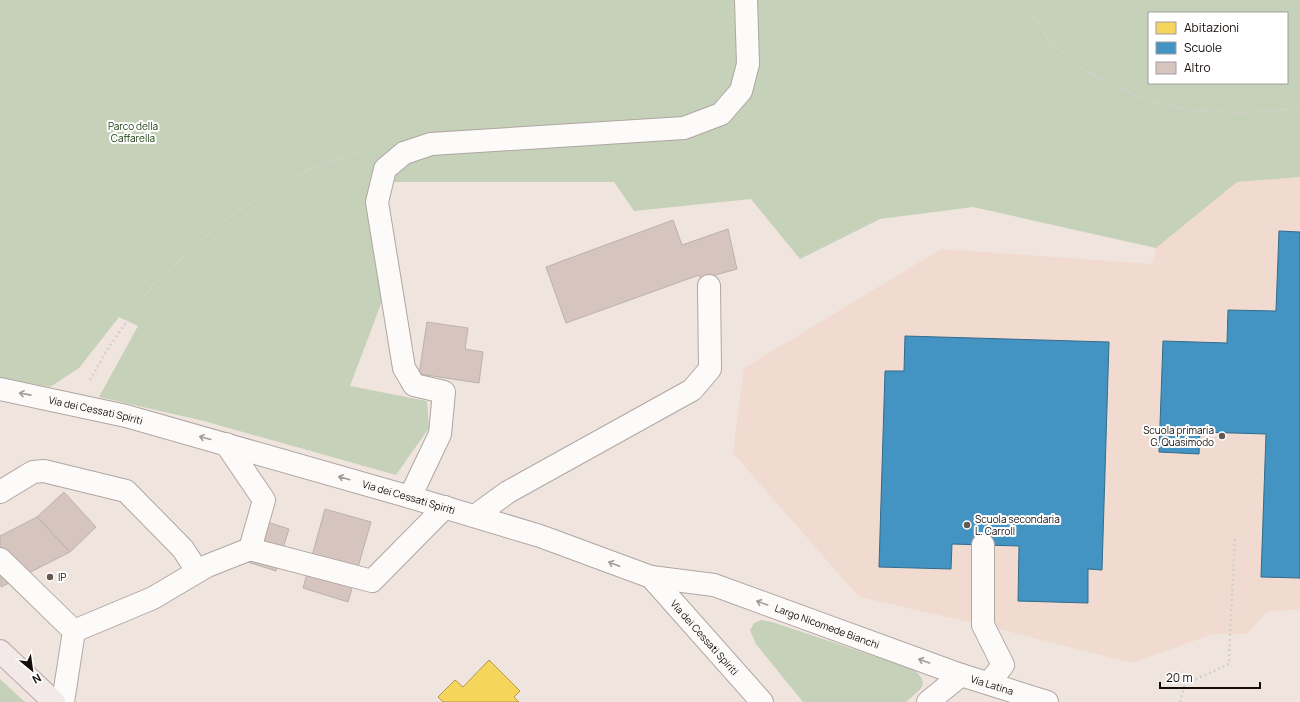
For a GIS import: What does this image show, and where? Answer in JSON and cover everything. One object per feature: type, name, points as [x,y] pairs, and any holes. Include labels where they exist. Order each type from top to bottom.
[{"type":"main road","points":[[0,651],[54,702]]},
{"type":"street","points":[[410,497],[440,434],[444,392],[414,385],[404,368],[378,202],[385,169],[404,153],[431,144],[684,128],[721,114],[741,91],[748,64],[746,0]]},
{"type":"street","points":[[475,516],[508,492],[692,390],[710,369],[709,286]]},
{"type":"street","name":"Via dei Cessati Spiriti","points":[[0,390],[126,416],[226,444],[540,536],[651,577],[762,702]]},
{"type":"street","points":[[226,444],[264,500],[250,549]]},
{"type":"street","points":[[0,492],[28,474],[44,471],[126,491],[183,549],[196,571]]},
{"type":"street","points":[[74,631],[153,598],[196,571],[250,549],[372,581],[445,507]]},
{"type":"street","points":[[983,545],[984,625],[1003,664],[988,684]]},
{"type":"street","points":[[0,559],[74,631]]},
{"type":"street","name":"Largo Nicomede Bianchi","points":[[651,577],[714,586],[961,675]]},
{"type":"street","points":[[63,702],[74,631]]},
{"type":"street","points":[[928,702],[961,675]]},
{"type":"street","name":"Via Latina","points":[[961,675],[1047,702]]},
{"type":"path","points":[[1021,0],[1051,42],[1086,72],[1142,98],[1190,110],[1248,113],[1300,108]]},
{"type":"path","points":[[76,405],[106,350],[151,287],[219,224],[290,177],[357,152],[404,153]]},
{"type":"path","points":[[1180,702],[1185,684],[1229,664],[1235,538]]},
{"type":"shaded area","name":"Scuola secondaria L. Carroll","points":[[1300,177],[1300,609],[1267,612],[1246,634],[1213,634],[1132,663],[983,625],[859,597],[733,453],[744,368],[941,249],[1152,264],[1156,248],[1237,182]]},
{"type":"green space","name":"Parco della Caffarella","points":[[0,0],[1300,0],[1300,177],[1237,182],[1156,248],[973,207],[880,219],[800,259],[751,199],[634,211],[614,182],[371,182],[384,296],[350,386],[427,401],[429,428],[396,475],[204,421],[99,397],[138,326],[119,317],[79,368],[50,387],[0,378]]},
{"type":"green space","points":[[761,620],[772,622],[913,669],[922,679],[922,687],[906,702],[803,702],[756,644],[750,630],[754,623]]},
{"type":"green space","points":[[0,679],[25,702],[0,702]]},
{"type":"building: Abitazioni","points":[[489,660],[520,691],[514,697],[519,702],[443,702],[438,697],[455,680],[463,687]]},
{"type":"building: Scuole","points":[[1279,231],[1300,232],[1300,578],[1261,577],[1266,434],[1200,432],[1199,454],[1159,452],[1163,341],[1227,343],[1228,310],[1276,311]]},
{"type":"building: Scuole","points":[[905,336],[1109,342],[1102,570],[1088,569],[1088,603],[1018,601],[1019,546],[952,544],[951,569],[879,567],[885,371],[904,371]]},
{"type":"building: Altro","points":[[673,220],[682,245],[728,229],[737,269],[701,279],[699,275],[566,323],[546,267]]},
{"type":"building: Altro","points":[[427,322],[468,328],[465,349],[483,352],[479,383],[419,374]]},
{"type":"building: Altro","points":[[64,492],[96,527],[70,552],[37,517]]},
{"type":"building: Altro","points":[[325,509],[371,522],[348,602],[303,588]]},
{"type":"building: Altro","points":[[249,516],[289,529],[276,571],[235,558]]},
{"type":"building: Altro","points":[[37,517],[70,552],[1,587],[0,536]]},
{"type":"place","name":"Scuola primaria G. Quasimodo","points":[[1222,436]]},
{"type":"place","name":"Scuola secondaria L. Carroll","points":[[967,525]]},
{"type":"place","name":"IP","points":[[50,577]]}]
